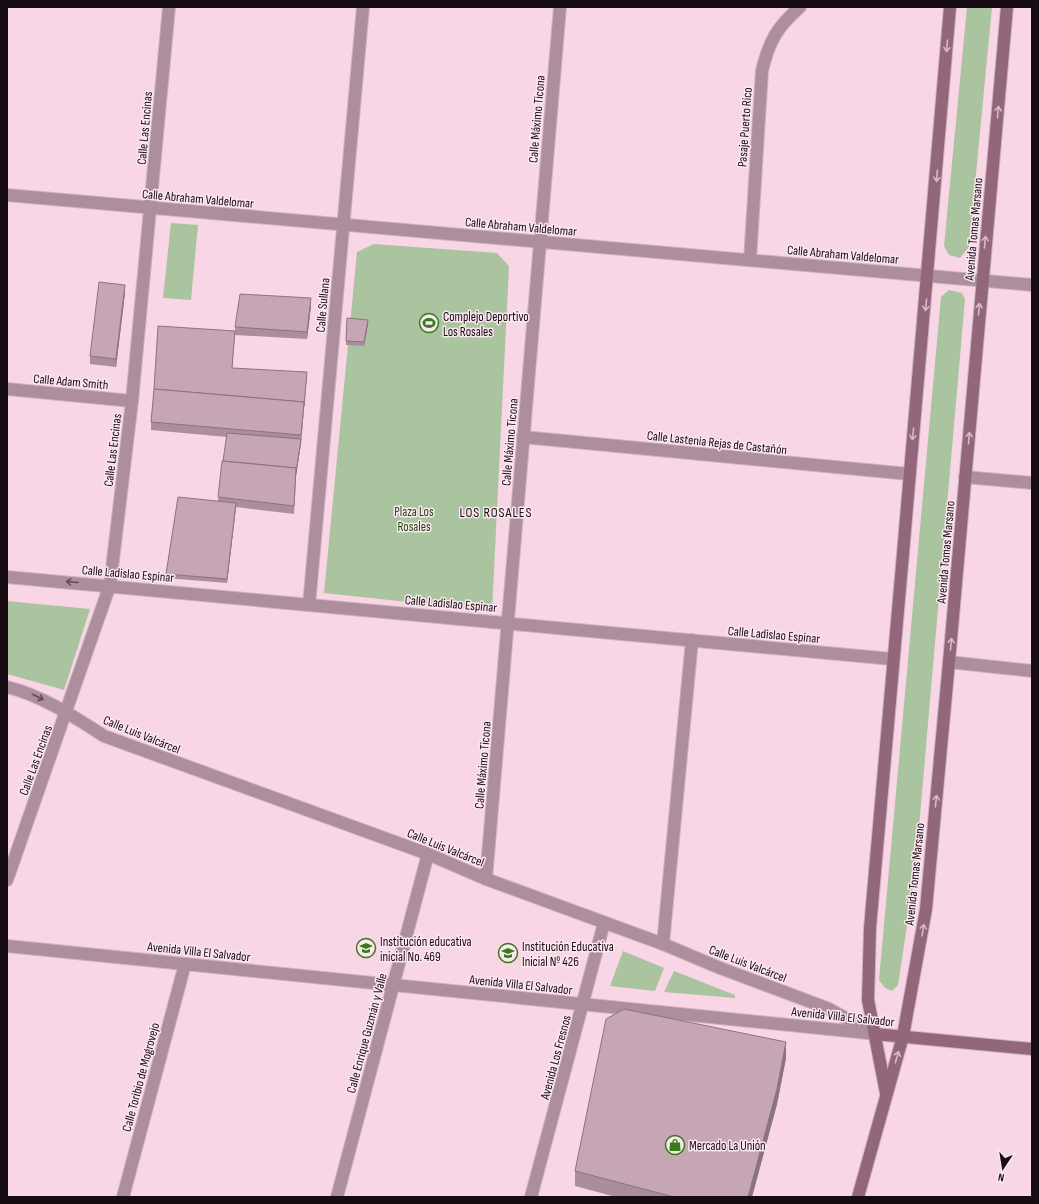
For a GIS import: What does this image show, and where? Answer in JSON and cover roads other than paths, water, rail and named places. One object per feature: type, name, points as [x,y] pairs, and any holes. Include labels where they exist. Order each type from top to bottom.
[{"type":"street","name":"Calle Las Encinas","points":[[7,880],[67,712],[110,585],[132,401],[169,7]]},
{"type":"street","name":"Calle Sullana","points":[[309,605],[363,7]]},
{"type":"street","name":"Calle Máximo Ticona","points":[[486,879],[560,7]]},
{"type":"street","name":"Pasaje Puerto Rico","points":[[750,260],[762,71],[768,48],[783,21],[800,7]]},
{"type":"street","name":"Avenida Tomas Marsano","points":[[886,1095],[868,1000],[869,948],[892,659],[929,276],[950,7]]},
{"type":"street","name":"Avenida Tomas Marsano","points":[[858,1197],[903,1036],[926,909],[950,662],[982,280],[1007,7]]},
{"type":"street","name":"Calle Abraham Valdelomar","points":[[7,195],[1032,285]]},
{"type":"street","name":"Calle Adam Smith","points":[[7,389],[132,401]]},
{"type":"street","name":"Calle Lastenia Rejas de Castañón","points":[[523,437],[909,474]]},
{"type":"street","points":[[966,477],[1032,483]]},
{"type":"street","name":"Calle Ladislao Espinar","points":[[7,577],[110,585],[892,659]]},
{"type":"street","points":[[663,944],[692,640]]},
{"type":"street","points":[[950,662],[1032,670]]},
{"type":"street","name":"Calle Luis Valcárcel","points":[[7,687],[28,692],[67,712],[104,736],[428,854],[486,879],[663,944],[720,968],[827,1008],[875,1034]]},
{"type":"street","name":"Calle Enrique Guzmán y Valle","points":[[337,1197],[428,854]]},
{"type":"street","name":"Avenida Los Fresnos","points":[[531,1197],[604,923]]},
{"type":"street","name":"Avenida Villa El Salvador","points":[[7,946],[1032,1049]]},
{"type":"street","name":"Calle Toribio de Mogrovejo","points":[[123,1197],[185,964]]},
{"type":"place","name":"Complejo Deportivo Los Rosales","points":[[429,323]]},
{"type":"place","name":"Institución educativa inicial No. 469","points":[[366,948]]},
{"type":"place","name":"Institución Educativa Inicial Nº 426","points":[[508,953]]},
{"type":"place","name":"Mercado La Unión","points":[[675,1145]]},
{"type":"district","name":"LOS ROSALES","points":[[496,512]]},
{"type":"park label","name":"Plaza Los Rosales","points":[[414,518]]}]
